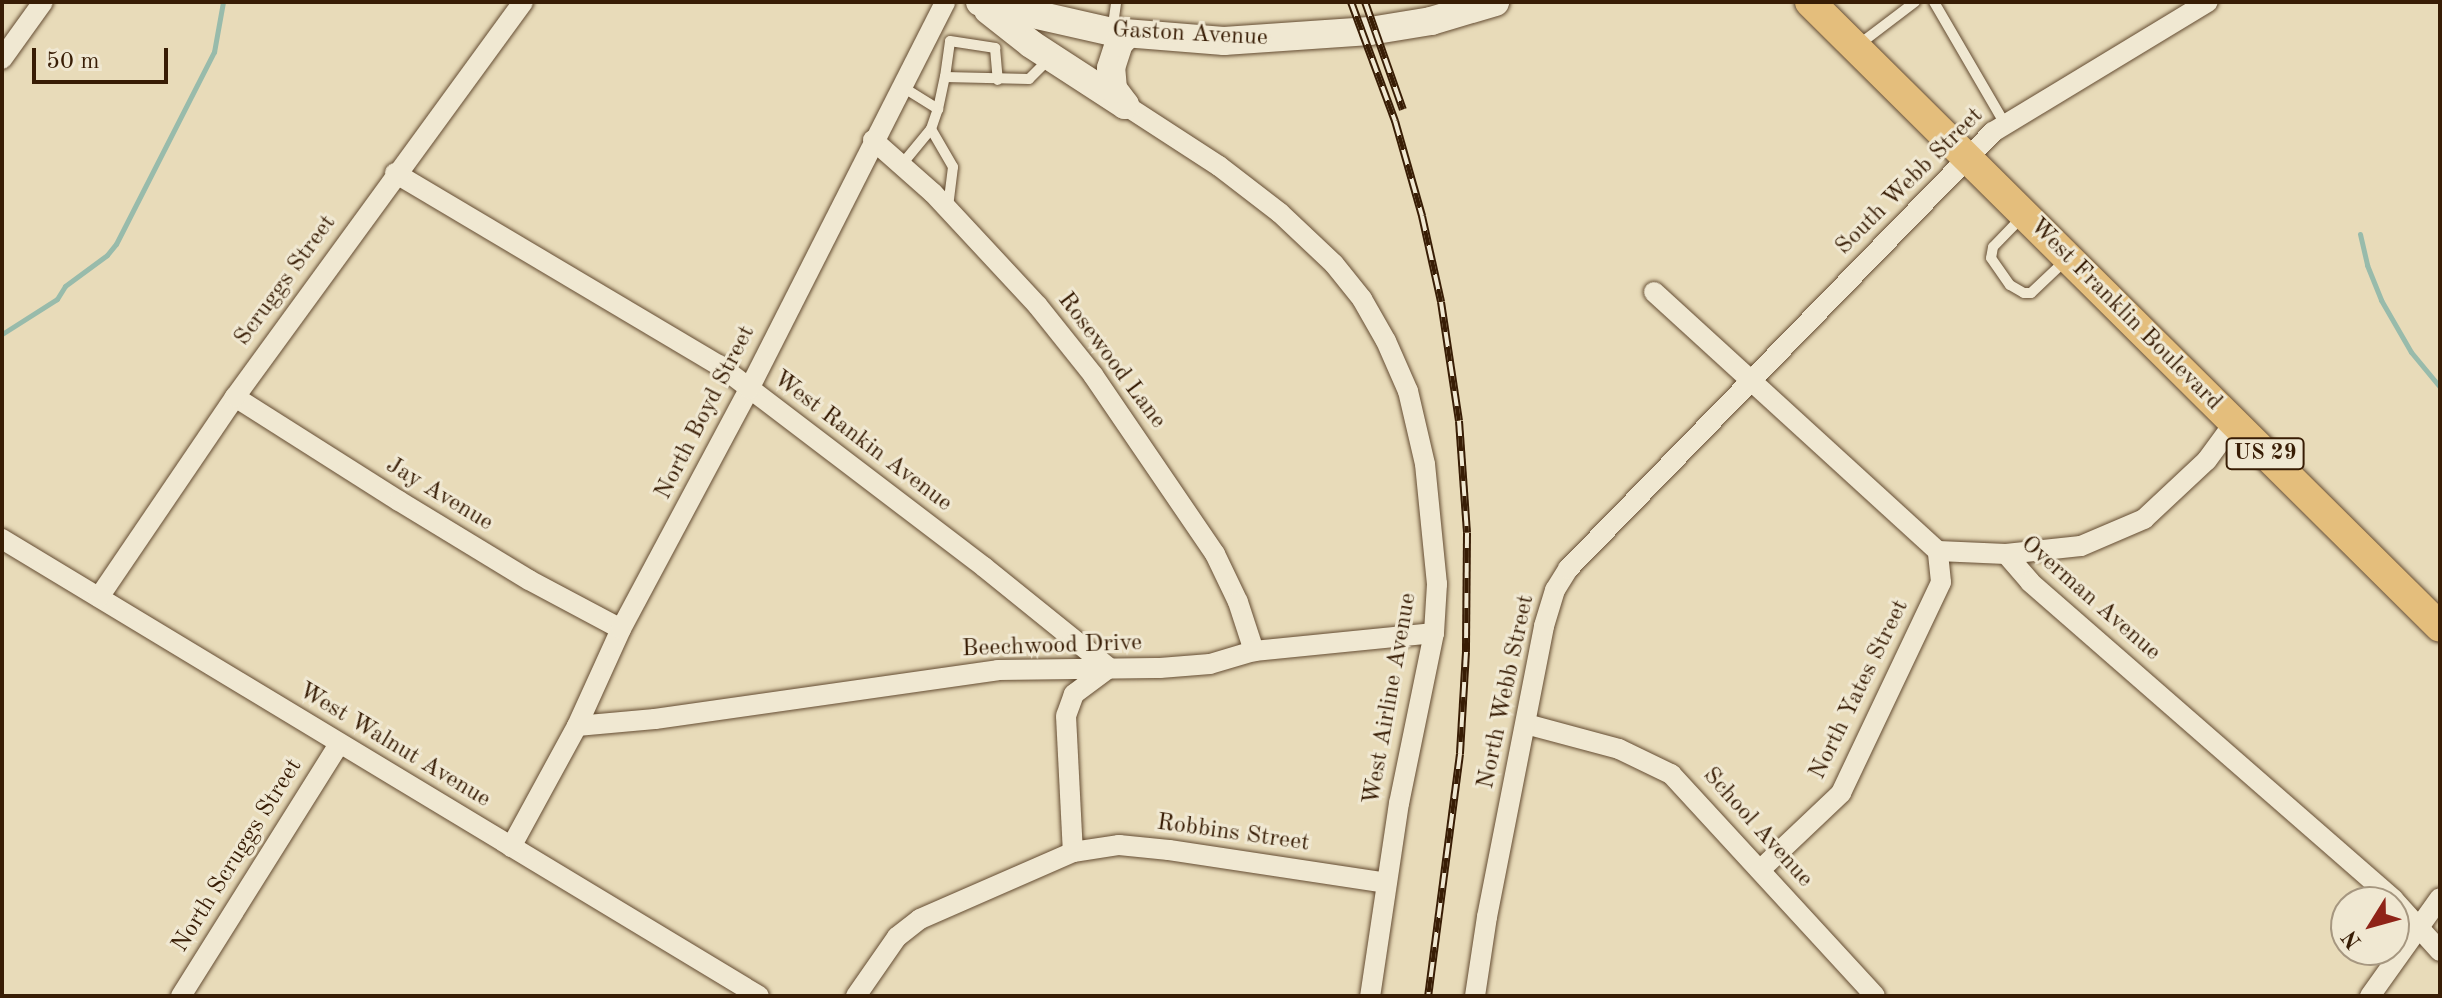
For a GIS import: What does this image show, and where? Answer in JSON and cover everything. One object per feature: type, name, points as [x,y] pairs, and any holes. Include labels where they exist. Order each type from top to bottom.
[{"type":"main road","name":"Gaston Avenue","points":[[986,8],[1120,33],[1224,41],[1299,39],[1431,21],[1495,2]]},
{"type":"main road","name":"West Franklin Boulevard","points":[[1810,2],[2234,423],[2437,617]]},
{"type":"main road","points":[[986,8],[1050,57],[1125,105]]},
{"type":"main road","points":[[1080,27],[1082,67],[1094,85]]},
{"type":"main road","points":[[1120,33],[1111,68],[1113,89],[1125,105]]},
{"type":"street","points":[[2,59],[43,2]]},
{"type":"street","name":"Scruggs Street","points":[[99,597],[235,397],[395,173],[523,2]]},
{"type":"street","name":"North Boyd Street","points":[[511,847],[577,726],[621,629],[749,389],[945,2]]},
{"type":"street","name":"South Webb Street","points":[[1752,378],[1966,158],[2005,124],[2208,2]]},
{"type":"street","name":"West Airline Avenue","points":[[1125,105],[1219,166],[1280,213],[1334,264],[1368,309],[1408,391],[1425,464],[1437,584],[1434,633],[1399,803],[1370,996]]},
{"type":"street","name":"Rosewood Lane","points":[[873,140],[903,163],[948,209],[1074,352],[1184,504],[1221,566],[1254,651]]},
{"type":"street","name":"West Rankin Avenue","points":[[395,173],[719,365],[972,557],[1109,668]]},
{"type":"street","points":[[1654,292],[1752,378],[1938,551]]},
{"type":"street","name":"North Webb Street","points":[[1475,996],[1487,917],[1544,626],[1555,590],[1568,569],[1752,378]]},
{"type":"street","name":"Jay Avenue","points":[[235,397],[425,517],[621,629]]},
{"type":"street","points":[[2006,554],[2081,546],[2144,519],[2207,460],[2234,423]]},
{"type":"street","name":"West Walnut Avenue","points":[[2,539],[759,996]]},
{"type":"street","name":"Overman Avenue","points":[[1938,551],[2006,554],[2030,582],[2393,899],[2440,951]]},
{"type":"street","name":"North Yates Street","points":[[1760,870],[1841,793],[1941,582],[1938,551]]},
{"type":"street","name":"Beechwood Drive","points":[[577,726],[655,719],[998,670],[1210,664],[1254,651],[1434,633]]},
{"type":"street","points":[[1073,852],[1066,716],[1074,694],[1109,668]]},
{"type":"street","name":"School Avenue","points":[[1526,724],[1619,749],[1671,774],[1875,996]]},
{"type":"street","name":"North Scruggs Street","points":[[181,996],[339,744]]},
{"type":"street","name":"Robbins Street","points":[[856,996],[897,937],[920,919],[1073,852],[1119,845],[1386,883]]},
{"type":"street","points":[[2370,996],[2440,898]]},
{"type":"lane","points":[[1116,2],[1120,33]]},
{"type":"lane","points":[[1856,47],[1915,2]]},
{"type":"lane","points":[[1934,2],[2005,124]]},
{"type":"lane","points":[[986,8],[998,80]]},
{"type":"lane","points":[[928,34],[995,48]]},
{"type":"lane","points":[[903,163],[931,129],[945,77],[950,41]]},
{"type":"lane","points":[[945,77],[1029,79],[1050,57]]},
{"type":"lane","points":[[901,86],[938,109]]},
{"type":"lane","points":[[931,129],[953,167],[948,209]]},
{"type":"lane","points":[[2024,214],[1993,247],[1991,258],[2010,285],[2024,293],[2031,293],[2068,258]]},
{"type":"waterway","points":[[2,334],[57,299],[65,286],[107,255],[116,244],[214,52],[223,2]]},
{"type":"waterway","points":[[2360,234],[2367,265],[2381,300],[2411,352],[2440,387]]},
{"type":"railway","points":[[1351,2],[1395,121],[1422,216],[1441,302],[1459,421],[1467,533],[1466,652],[1460,754],[1428,996]]},
{"type":"railway","points":[[1365,2],[1403,110]]}]
